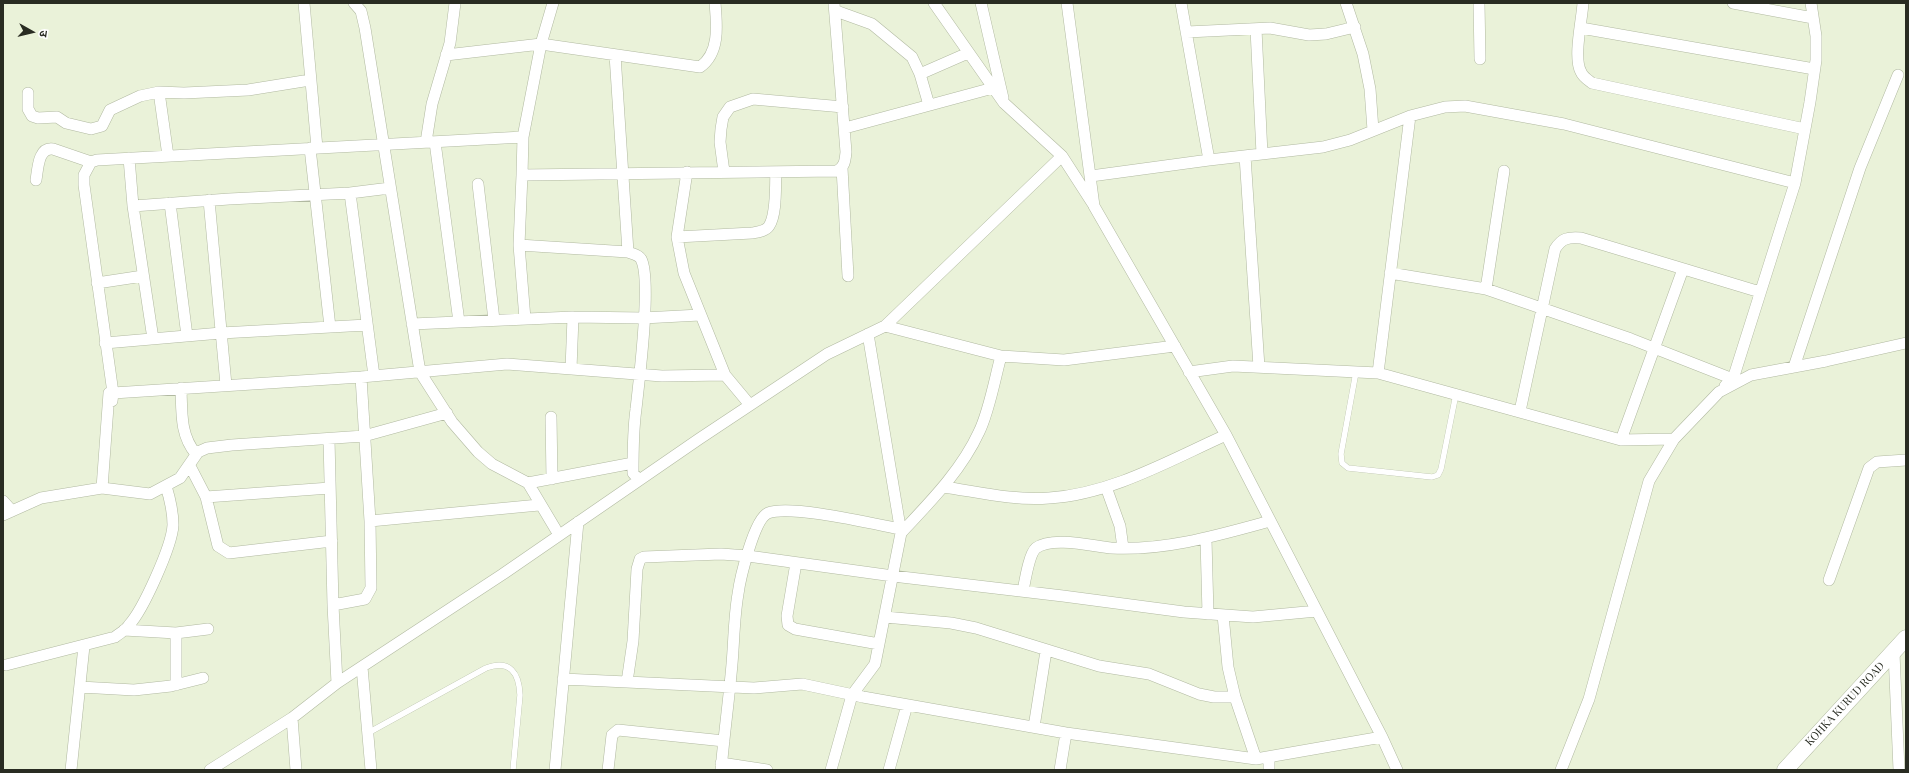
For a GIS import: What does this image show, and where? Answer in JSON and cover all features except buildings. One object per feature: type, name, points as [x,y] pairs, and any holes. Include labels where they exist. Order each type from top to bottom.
[{"type":"main road","name":"KOHKA KURUD ROAD","points":[[1785,770],[1850,697],[1894,653],[1906,638]]},
{"type":"street","points":[[304,3],[314,148],[315,195],[330,327]]},
{"type":"street","points":[[354,3],[361,11],[365,28],[420,372],[447,413],[478,452],[492,464],[528,484],[534,490],[539,504],[559,535]]},
{"type":"street","points":[[455,3],[450,43],[432,104],[430,142],[459,322]]},
{"type":"street","points":[[525,319],[519,245],[523,137],[541,44],[553,3]]},
{"type":"street","points":[[446,55],[541,44],[700,68],[707,62],[713,53],[716,37],[715,3]]},
{"type":"street","points":[[934,3],[992,88],[1004,103],[1062,156],[1094,206],[1226,435],[1382,737],[1397,770]]},
{"type":"street","points":[[981,3],[1004,103]]},
{"type":"street","points":[[1067,3],[1094,206]]},
{"type":"street","points":[[1181,3],[1209,160]]},
{"type":"street","points":[[1346,3],[1355,26],[1363,54],[1370,89],[1373,130]]},
{"type":"street","points":[[1479,3],[1480,59]]},
{"type":"street","points":[[1583,3],[1578,59],[1583,75],[1592,83],[1805,130]]},
{"type":"street","points":[[1733,3],[1814,18]]},
{"type":"street","points":[[1562,770],[1589,699],[1648,481],[1674,439],[1733,379],[1795,183],[1814,69],[1816,36],[1811,3]]},
{"type":"street","points":[[848,276],[842,168],[845,161],[846,152],[845,128],[835,7],[872,24],[912,57],[920,74],[929,105]]},
{"type":"street","points":[[1187,32],[1270,28],[1309,36],[1326,34],[1355,26]]},
{"type":"street","points":[[1581,28],[1814,69]]},
{"type":"street","points":[[1256,29],[1262,154]]},
{"type":"street","points":[[920,74],[968,52]]},
{"type":"street","points":[[615,55],[628,252]]},
{"type":"street","points":[[1794,367],[1860,168],[1898,75]]},
{"type":"street","points":[[28,93],[28,109],[32,116],[38,118],[57,117],[66,123],[96,130],[102,126],[106,114],[114,106],[140,96],[159,92],[184,93],[248,90],[310,80]]},
{"type":"street","points":[[845,128],[992,88]]},
{"type":"street","points":[[159,92],[168,156]]},
{"type":"street","points":[[724,172],[720,142],[721,129],[724,117],[730,107],[753,99],[843,107]]},
{"type":"street","points":[[1090,176],[1323,147],[1350,140],[1410,116],[1445,107],[1465,106],[1564,124],[1795,183]]},
{"type":"street","points":[[1378,373],[1410,116]]},
{"type":"street","points":[[36,180],[42,152],[46,149],[53,149],[91,162],[97,160],[129,158],[523,137]]},
{"type":"street","points":[[210,770],[288,720],[337,683],[827,354],[885,326],[1062,156]]},
{"type":"street","points":[[1245,156],[1259,367]]},
{"type":"street","points":[[129,158],[133,206],[153,339]]},
{"type":"street","points":[[91,162],[84,175],[84,184],[106,343],[111,396],[102,488]]},
{"type":"street","points":[[522,175],[687,172],[829,172],[837,171],[842,168]]},
{"type":"street","points":[[1486,289],[1504,171]]},
{"type":"street","points":[[687,172],[677,237],[684,273],[725,375],[750,405]]},
{"type":"street","points":[[677,237],[752,233],[769,227],[774,211],[776,172]]},
{"type":"street","points":[[478,184],[494,320]]},
{"type":"street","points":[[133,206],[209,200],[350,194],[390,188]]},
{"type":"street","points":[[350,194],[374,376]]},
{"type":"street","points":[[209,200],[226,385]]},
{"type":"street","points":[[170,203],[187,336]]},
{"type":"street","points":[[1520,411],[1555,249],[1560,242],[1566,238],[1581,238],[1760,292]]},
{"type":"street","points":[[519,245],[628,252],[639,257],[644,268],[643,318],[633,463],[633,473],[639,480]]},
{"type":"street","points":[[1622,440],[1654,348],[1684,269]]},
{"type":"street","points":[[1390,273],[1486,289],[1654,348],[1733,379]]},
{"type":"street","points":[[97,283],[143,276]]},
{"type":"street","points":[[412,324],[573,317],[643,318],[700,315]]},
{"type":"street","points":[[572,369],[573,317]]},
{"type":"street","points":[[106,343],[221,333],[367,325]]},
{"type":"street","points":[[885,326],[1001,356],[1064,360],[1175,346]]},
{"type":"street","points":[[831,770],[852,695],[875,664],[901,531],[868,334]]},
{"type":"street","points":[[1719,392],[1751,375],[1906,343]]},
{"type":"street","points":[[901,531],[944,487],[963,461],[980,431],[1001,356]]},
{"type":"street","points":[[111,396],[181,388],[374,376],[507,364],[662,376],[725,375]]},
{"type":"street","points":[[1189,372],[1233,366],[1378,373],[1622,440],[1674,439]]},
{"type":"street","points":[[333,605],[365,599],[370,593],[371,588],[370,521],[360,377]]},
{"type":"street","points":[[181,388],[184,433],[186,441],[196,454]]},
{"type":"street","points":[[3,501],[8,513],[41,498],[102,488],[150,494],[173,483],[190,466],[196,454],[207,448],[232,444],[364,436],[447,413]]},
{"type":"street","points":[[551,417],[552,479]]},
{"type":"street","points":[[944,487],[1010,496],[1049,498],[1081,494],[1123,482],[1226,435]]},
{"type":"street","points":[[329,439],[333,605],[337,683]]},
{"type":"street","points":[[1829,580],[1869,468],[1877,462],[1906,460]]},
{"type":"street","points":[[528,484],[633,463]]},
{"type":"street","points":[[190,466],[206,497],[216,541],[218,546],[224,551],[229,552],[332,541]]},
{"type":"street","points":[[6,665],[115,637],[124,630],[138,614],[168,549],[173,526],[173,483]]},
{"type":"street","points":[[1106,487],[1120,526],[1123,548]]},
{"type":"street","points":[[206,497],[330,488]]},
{"type":"street","points":[[370,521],[539,504]]},
{"type":"street","points":[[767,770],[721,766],[738,594],[748,556],[760,522],[768,513],[790,512],[825,515],[901,531]]},
{"type":"street","points":[[1023,591],[1032,554],[1043,544],[1068,543],[1123,548],[1143,548],[1206,538],[1270,521]]},
{"type":"street","points":[[555,770],[578,522]]},
{"type":"street","points":[[1206,538],[1208,614]]},
{"type":"street","points":[[627,682],[634,628],[637,568],[640,559],[644,557],[721,554],[748,556],[893,576],[1208,614],[1253,617],[1317,611]]},
{"type":"street","points":[[796,563],[787,616],[788,625],[795,629],[879,644]]},
{"type":"street","points":[[1223,615],[1228,667],[1235,697],[1256,759]]},
{"type":"street","points":[[885,617],[964,625],[1099,666],[1149,674],[1199,694],[1214,697],[1235,697]]},
{"type":"street","points":[[124,630],[176,633],[208,629]]},
{"type":"street","points":[[176,633],[176,685]]},
{"type":"street","points":[[71,770],[84,646]]},
{"type":"street","points":[[1034,727],[1046,651]]},
{"type":"street","points":[[1894,653],[1902,742],[1899,770]]},
{"type":"street","points":[[362,667],[371,770]]},
{"type":"street","points":[[80,687],[134,690],[176,685],[204,678]]},
{"type":"street","points":[[563,679],[754,688],[802,684],[852,695],[1066,733],[1256,759],[1382,737]]},
{"type":"street","points":[[889,770],[907,704]]},
{"type":"street","points":[[288,720],[296,770]]},
{"type":"street","points":[[608,770],[612,735],[618,730],[724,741]]},
{"type":"street","points":[[1060,770],[1066,733]]},
{"type":"street","points":[[1269,757],[1269,770]]},
{"type":"lane","points":[[1356,372],[1341,454],[1342,463],[1348,468],[1432,477],[1438,475],[1441,469],[1456,394]]},
{"type":"lane","points":[[368,733],[486,668],[495,664],[502,664],[513,671],[520,686],[513,770]]}]
